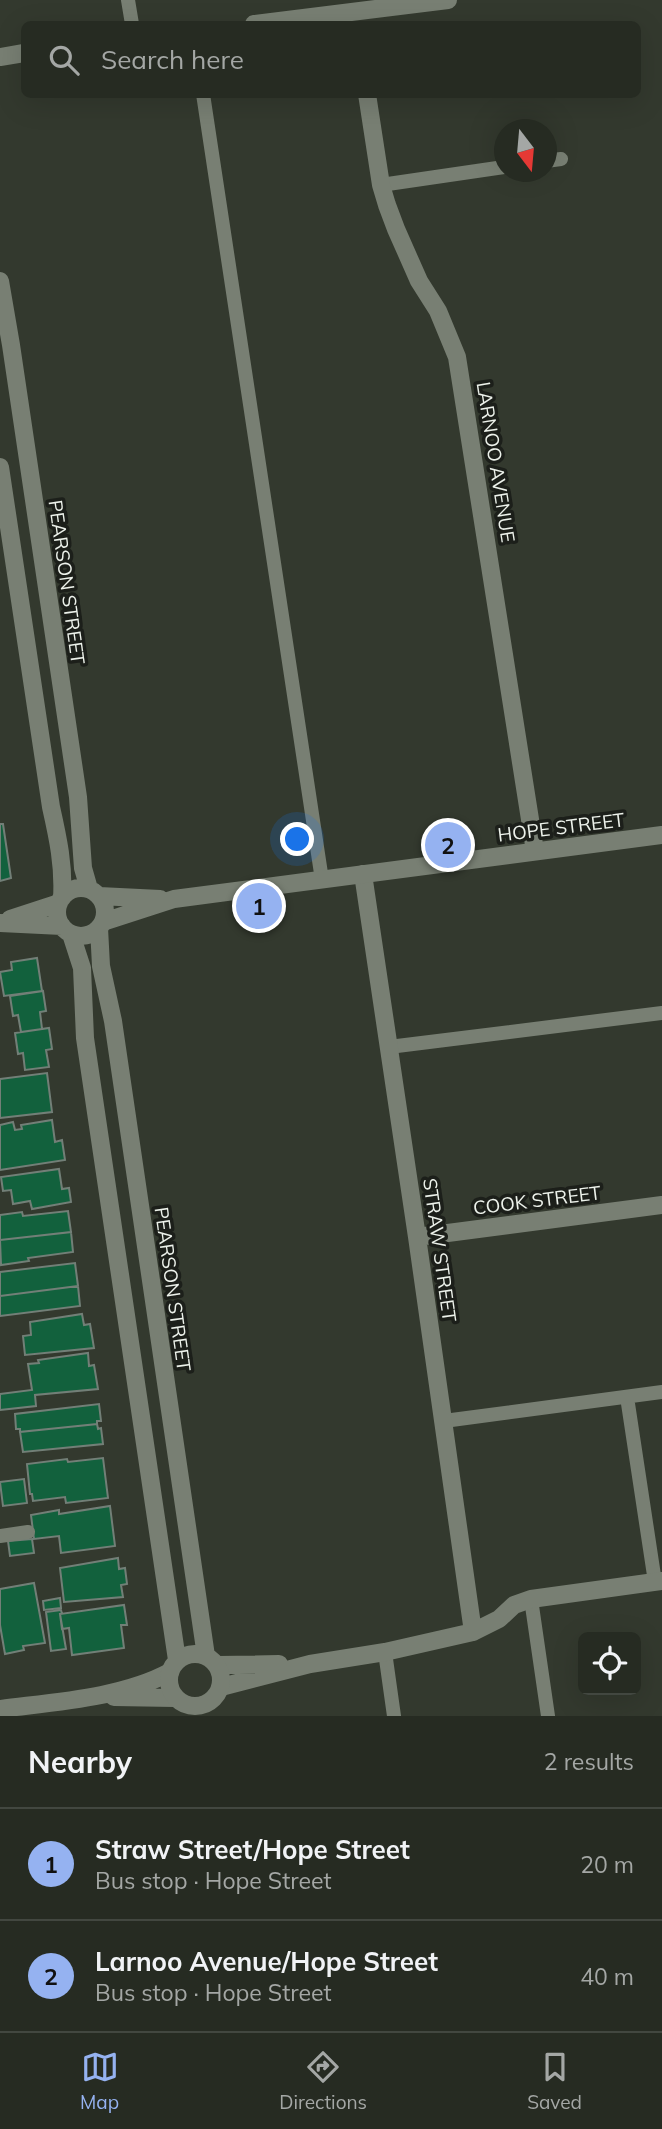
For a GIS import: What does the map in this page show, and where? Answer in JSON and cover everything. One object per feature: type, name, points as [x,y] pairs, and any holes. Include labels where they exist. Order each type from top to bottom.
[{"type":"street","points":[[304,21],[355,18],[448,0]]},
{"type":"street","points":[[0,57],[21,54]]},
{"type":"street","name":"LARNOO AVENUE","points":[[368,98],[381,185],[400,240],[419,281],[438,311],[457,357],[535,851]]},
{"type":"street","name":"PEARSON STREET","points":[[0,281],[6,346],[78,797],[81,853],[94,893]]},
{"type":"street","points":[[0,467],[51,807],[61,853],[63,875],[58,919],[66,930],[82,968],[85,1038],[173,1666],[169,1681],[182,1706]]},
{"type":"street","name":"HOPE STREET","points":[[94,893],[174,899],[662,835]]},
{"type":"street","name":"STRAW STREET","points":[[363,874],[473,1632]]},
{"type":"street","points":[[74,889],[94,893],[105,908],[101,925],[86,935],[0,922],[60,900],[74,889]]},
{"type":"street","name":"HOPE STREET","points":[[101,925],[174,899]]},
{"type":"street","name":"PEARSON STREET","points":[[101,925],[101,966],[113,1021],[212,1660]]},
{"type":"street","name":"COOK STREET","points":[[417,1237],[662,1205]]},
{"type":"street","points":[[2,1711],[93,1697],[156,1679],[191,1654],[212,1660],[310,1664],[385,1652],[473,1632],[499,1619],[514,1605],[531,1599],[658,1582]]},
{"type":"street","points":[[212,1660],[222,1679],[216,1701]]},
{"type":"street","points":[[93,1697],[199,1706],[310,1664]]},
{"type":"lane","points":[[128,0],[132,21]]},
{"type":"lane","points":[[204,98],[322,880]]},
{"type":"lane","points":[[381,185],[494,169]]},
{"type":"lane","points":[[389,1047],[662,1013]]},
{"type":"lane","points":[[444,1421],[662,1392]]},
{"type":"lane","points":[[627,1397],[658,1582]]},
{"type":"lane","points":[[0,1536],[28,1532]]},
{"type":"lane","points":[[531,1599],[548,1716]]},
{"type":"lane","points":[[385,1652],[394,1716]]},
{"type":"building","points":[[0,824],[3,824],[11,878],[0,881]]},
{"type":"building","points":[[37,958],[42,991],[4,996],[0,972],[12,970],[11,962]]},
{"type":"building","points":[[43,991],[46,1011],[40,1012],[42,1029],[21,1032],[18,1015],[13,1016],[10,996]]},
{"type":"building","points":[[49,1028],[52,1049],[46,1050],[49,1067],[25,1070],[23,1053],[18,1054],[15,1033]]},
{"type":"building","points":[[47,1073],[52,1112],[0,1118],[0,1079]]},
{"type":"building","points":[[52,1120],[55,1142],[62,1140],[65,1160],[0,1170],[0,1125],[13,1122],[15,1130],[22,1129],[21,1125]]},
{"type":"building","points":[[59,1169],[62,1189],[69,1188],[71,1202],[32,1209],[30,1201],[13,1204],[11,1190],[3,1191],[1,1177]]},
{"type":"building","points":[[68,1211],[71,1232],[0,1240],[0,1215],[22,1212],[23,1216]]},
{"type":"building","points":[[71,1232],[73,1252],[1,1265],[0,1240]]},
{"type":"building","points":[[75,1263],[78,1286],[0,1296],[0,1272]]},
{"type":"building","points":[[78,1286],[80,1306],[0,1316],[0,1296]]},
{"type":"building","points":[[82,1314],[84,1325],[90,1324],[94,1348],[25,1355],[23,1336],[31,1335],[30,1322]]},
{"type":"building","points":[[88,1353],[89,1366],[94,1365],[98,1389],[35,1395],[36,1406],[0,1410],[0,1394],[32,1390],[28,1364],[39,1363],[38,1360]]},
{"type":"building","points":[[99,1404],[101,1421],[97,1421],[97,1424],[20,1432],[20,1429],[16,1429],[15,1414]]},
{"type":"building","points":[[97,1424],[98,1429],[101,1428],[103,1444],[23,1452],[20,1432]]},
{"type":"building","points":[[103,1458],[108,1498],[66,1503],[65,1497],[33,1501],[27,1464]]},
{"type":"building","points":[[24,1479],[27,1503],[3,1506],[0,1482]]},
{"type":"building","points":[[110,1506],[115,1546],[61,1553],[59,1536],[34,1539],[31,1515],[59,1510],[59,1514]]},
{"type":"building","points":[[32,1539],[34,1553],[10,1556],[8,1541]]},
{"type":"building","points":[[118,1558],[119,1569],[125,1568],[127,1584],[121,1585],[123,1597],[64,1602],[60,1568]]},
{"type":"building","points":[[34,1583],[45,1643],[23,1646],[24,1650],[5,1654],[0,1625],[0,1589]]},
{"type":"building","points":[[60,1598],[61,1608],[44,1610],[43,1601]]},
{"type":"building","points":[[124,1605],[127,1625],[121,1625],[124,1648],[72,1655],[69,1628],[62,1629],[60,1614]]},
{"type":"building","points":[[61,1610],[66,1649],[51,1651],[46,1612]]},
{"type":"place","name":"Larnoo Avenue/Hope Street","points":[[448,845]]},
{"type":"place","name":"Straw Street/Hope Street","points":[[259,906]]}]
